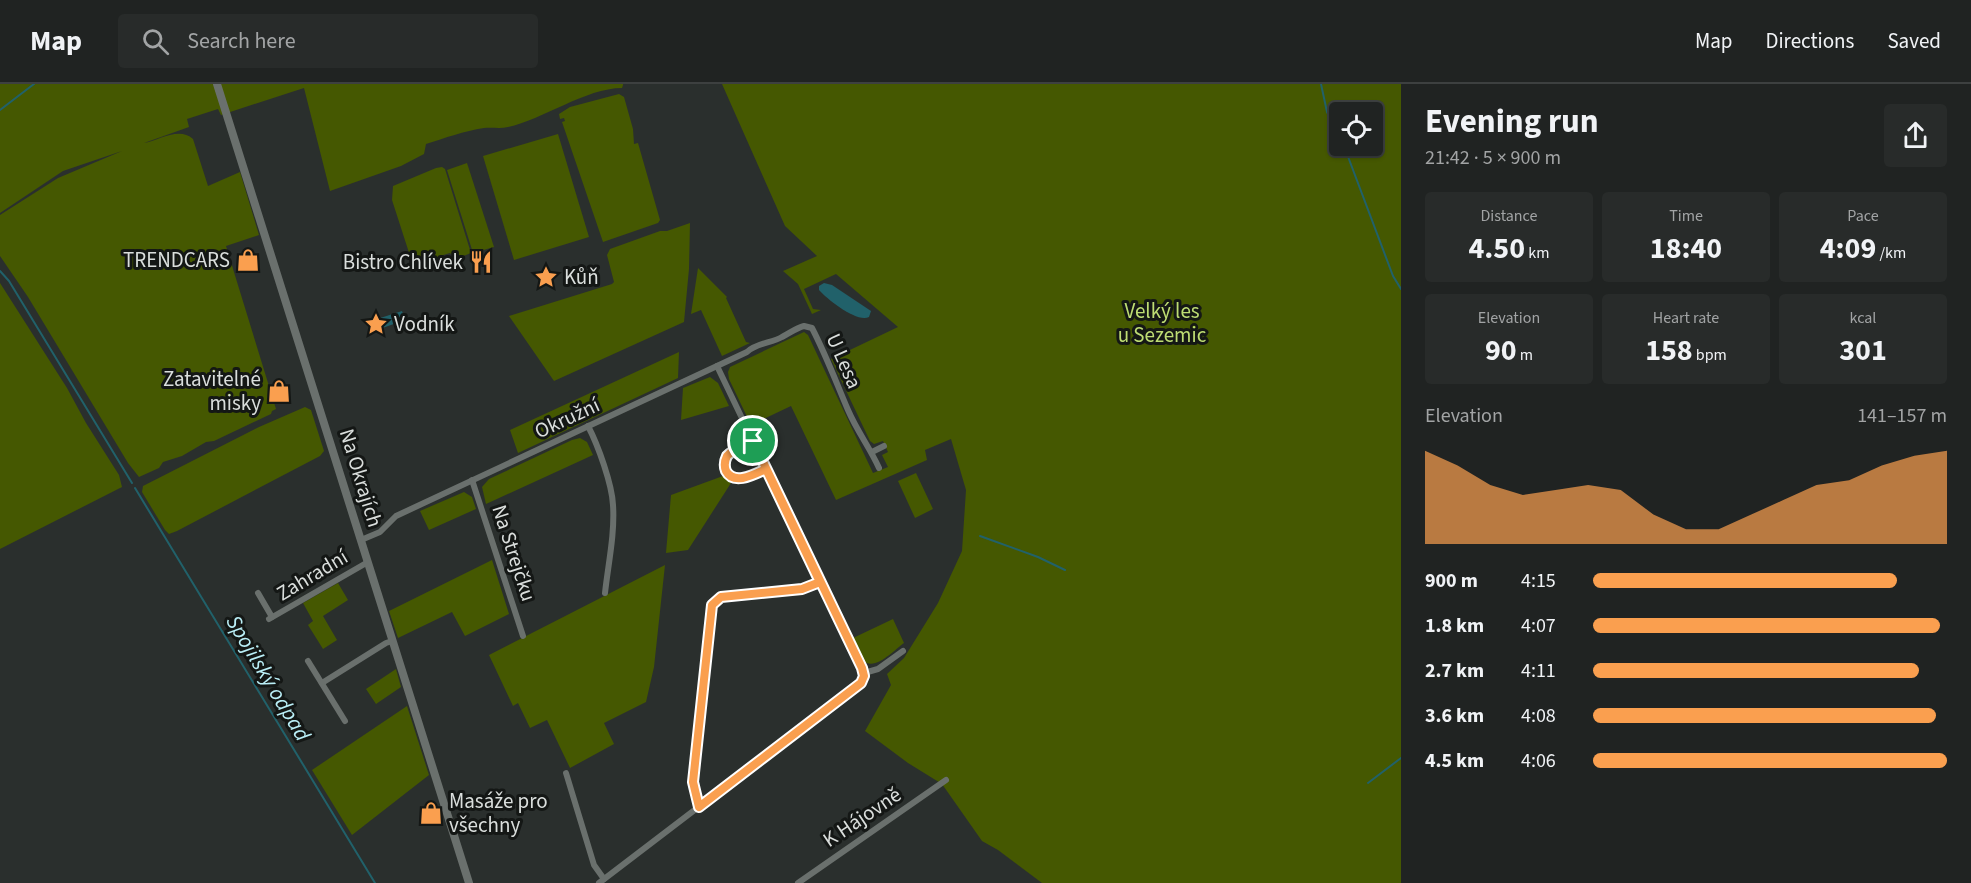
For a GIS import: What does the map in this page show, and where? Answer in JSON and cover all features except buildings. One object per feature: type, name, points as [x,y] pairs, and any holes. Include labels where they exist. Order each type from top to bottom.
[{"type":"street","name":"Na Okrajích","points":[[217,84],[469,883]]},
{"type":"street","name":"U Lesa","points":[[717,366],[747,352],[752,347],[782,338],[802,326],[809,326],[819,340],[848,410],[879,468]]},
{"type":"street","name":"Okružní","points":[[361,540],[380,532],[396,516],[717,366]]},
{"type":"street","points":[[566,773],[594,865],[602,881],[861,683],[864,673],[717,366]]},
{"type":"street","points":[[588,426],[595,441],[613,501],[605,593]]},
{"type":"street","points":[[753,441],[728,456],[725,463],[726,471],[738,478],[766,469]]},
{"type":"street","points":[[872,452],[884,446]]},
{"type":"street","name":"Na Strejčku","points":[[472,480],[523,636]]},
{"type":"street","name":"Zahradní","points":[[258,592],[271,618],[368,562]]},
{"type":"street","points":[[699,807],[693,782],[712,605],[721,597],[802,589],[820,582]]},
{"type":"street","points":[[322,683],[392,640]]},
{"type":"street","points":[[864,673],[875,671],[903,651]]},
{"type":"street","points":[[308,662],[345,721]]},
{"type":"street","name":"K Hájovně","points":[[798,883],[946,780]]},
{"type":"green space","points":[[0,84],[623,85],[622,88],[608,89],[579,98],[535,118],[505,128],[477,129],[426,144],[424,154],[401,166],[330,191],[304,88],[221,115],[218,109],[187,119],[189,127],[144,143],[175,134],[187,135],[193,139],[208,186],[240,172],[259,235],[226,246],[276,409],[271,414],[214,441],[206,442],[182,456],[163,462],[159,468],[139,477],[128,463],[28,297],[0,256],[0,215],[58,178],[122,151],[63,171],[0,213]]},
{"type":"green space","name":"Velký les u Sezemic","points":[[722,84],[1401,84],[1401,883],[1042,883],[998,850],[982,841],[942,784],[908,763],[865,731],[891,685],[887,674],[904,658],[938,603],[962,551],[966,490],[951,439],[925,450],[927,460],[836,500],[791,406],[751,425],[729,379],[730,367],[804,332],[808,335],[873,473],[888,467],[882,455],[888,452],[883,441],[874,444],[870,441],[831,359],[898,327],[836,274],[804,289],[813,309],[821,310],[812,314],[798,284],[783,271],[817,256],[785,226]]},
{"type":"green space","points":[[619,94],[624,97],[633,129],[634,144],[638,143],[660,220],[658,223],[603,242],[562,122],[565,121],[564,118],[560,119],[559,114],[570,107]]},
{"type":"green space","points":[[558,134],[589,237],[514,260],[483,156]]},
{"type":"green space","points":[[467,163],[494,247],[473,253],[447,170]]},
{"type":"green space","points":[[442,167],[445,169],[471,253],[456,259],[450,253],[414,264],[392,200],[393,186]]},
{"type":"green space","points":[[690,223],[684,322],[554,381],[509,316],[612,284],[614,282],[607,255],[610,249]]},
{"type":"green space","points":[[698,268],[727,297],[746,342],[750,343],[722,356],[701,310],[691,314]]},
{"type":"green space","points":[[0,283],[67,388],[119,475],[122,487],[0,549]]},
{"type":"green space","points":[[679,352],[678,378],[518,453],[510,430]]},
{"type":"green space","points":[[710,377],[718,383],[729,406],[681,420],[683,388]]},
{"type":"green space","points":[[305,407],[311,410],[324,451],[320,456],[177,531],[169,534],[165,530],[142,492],[143,486],[259,427]]},
{"type":"green space","points":[[580,438],[587,442],[593,455],[486,504],[482,487],[489,479]]},
{"type":"green space","points":[[916,473],[933,509],[915,518],[898,481]]},
{"type":"green space","points":[[723,476],[731,483],[688,550],[666,553],[671,495]]},
{"type":"green space","points":[[464,492],[472,497],[476,509],[429,530],[420,511]]},
{"type":"green space","points":[[492,560],[509,614],[465,636],[452,612],[398,638],[389,611]]},
{"type":"green space","points":[[665,565],[654,667],[646,702],[604,723],[614,744],[570,768],[547,720],[530,728],[518,703],[513,706],[489,655]]},
{"type":"green space","points":[[338,583],[348,600],[323,616],[337,640],[323,649],[308,625],[313,621],[303,603]]},
{"type":"green space","points":[[893,619],[904,643],[878,662],[873,664],[863,660],[853,638]]},
{"type":"green space","points":[[396,669],[401,687],[376,704],[366,689]]},
{"type":"green space","points":[[407,706],[429,775],[352,835],[312,770]]},
{"type":"water","points":[[824,283],[832,285],[871,311],[869,317],[857,317],[836,305],[819,290],[819,286]]},
{"type":"water","points":[[402,311],[405,320],[374,331],[371,321]]},
{"type":"waterway","points":[[0,110],[34,84]]},
{"type":"waterway","points":[[1321,84],[1329,116]]},
{"type":"waterway","points":[[1348,156],[1393,276],[1401,289]]},
{"type":"waterway","name":"Spojilský odpad","points":[[0,271],[9,281],[132,483]]},
{"type":"waterway","name":"Spojilský odpad","points":[[135,488],[375,883]]},
{"type":"waterway","points":[[980,536],[1038,557],[1065,570]]},
{"type":"waterway","points":[[1368,783],[1401,758]]},
{"type":"place","name":"TRENDCARS","points":[[248,260]]},
{"type":"place","name":"Bistro Chlívek","points":[[481,262]]},
{"type":"place","name":"Kůň","points":[[546,277]]},
{"type":"place","name":"Vodník","points":[[376,324]]},
{"type":"place","name":"Zatavitelné misky","points":[[279,391]]},
{"type":"place","name":"Masáže pro všechny","points":[[431,813]]},
{"type":"route","points":[[753,441],[862,668],[864,676],[861,683],[699,807],[693,790],[693,782],[714,601],[721,597],[802,589],[820,582],[766,469],[738,478],[726,471],[726,458],[732,452],[753,441]]}]
